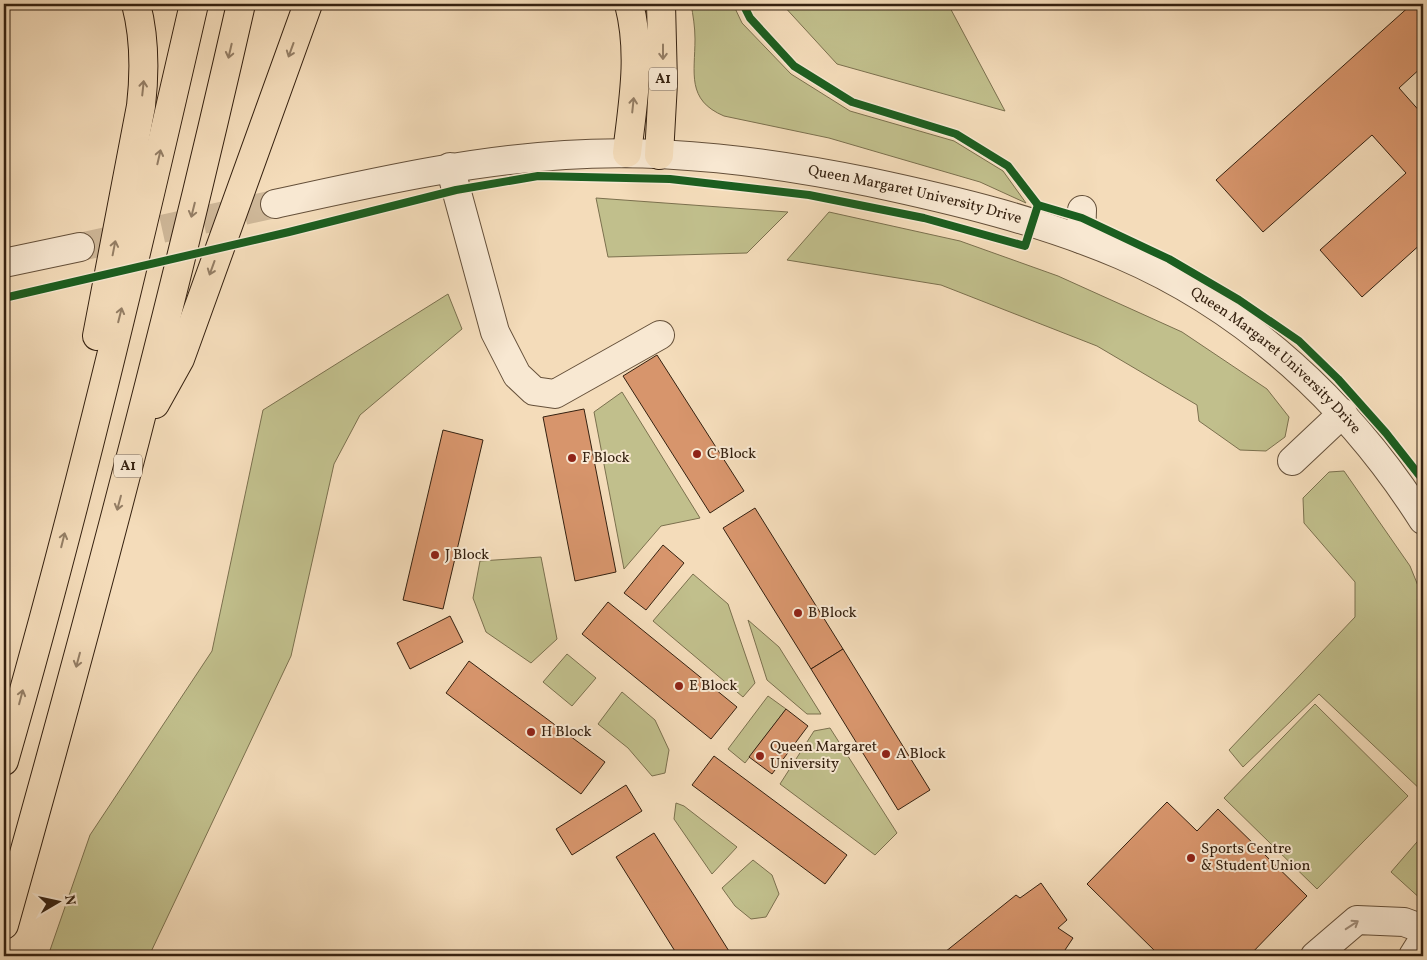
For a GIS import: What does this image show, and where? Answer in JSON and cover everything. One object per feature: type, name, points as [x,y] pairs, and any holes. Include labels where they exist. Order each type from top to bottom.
[{"type":"main road","points":[[94,418],[95,345],[144,83],[144,44],[136,4]]},
{"type":"main road","points":[[4,761],[94,418],[194,4]]},
{"type":"main road","name":"A1","points":[[4,925],[66,704],[135,441],[204,164],[240,4]]},
{"type":"main road","name":"A1","points":[[135,441],[180,359],[308,4]]},
{"type":"main road","name":"A1","points":[[628,153],[637,61],[634,24],[629,4]]},
{"type":"main road","name":"A1","points":[[659,154],[663,83],[661,4]]},
{"type":"street","name":"Queen Margaret University Drive","points":[[275,204],[450,167],[529,158],[628,153],[659,154],[765,165],[854,179],[964,204],[1080,239],[1123,256],[1164,276],[1210,303],[1277,351],[1343,413],[1374,450],[1423,520]]},
{"type":"street","points":[[450,167],[487,338],[517,375],[534,391],[555,394],[660,335]]},
{"type":"street","points":[[1080,239],[1082,210]]},
{"type":"street","points":[[4,263],[80,247]]},
{"type":"street","points":[[1292,461],[1343,413]]},
{"type":"street","points":[[1315,956],[1357,920],[1404,922],[1423,929]]},
{"type":"street","points":[[1412,956],[1423,940]]},
{"type":"shaded area","points":[[691,4],[733,4],[742,23],[791,74],[850,111],[954,141],[1003,171],[1026,203],[980,182],[829,138],[724,116],[712,109],[703,102],[695,84],[695,35]]},
{"type":"shaded area","points":[[782,4],[948,4],[1005,111],[837,64]]},
{"type":"shaded area","points":[[596,198],[788,212],[747,253],[608,257]]},
{"type":"shaded area","points":[[829,212],[960,241],[1058,276],[1182,332],[1267,389],[1289,417],[1285,437],[1266,451],[1240,450],[1199,421],[1197,405],[1097,346],[941,285],[787,260]]},
{"type":"shaded area","points":[[448,294],[462,329],[360,415],[334,464],[291,656],[149,956],[48,956],[90,835],[212,651],[263,410]]},
{"type":"shaded area","points":[[622,392],[700,518],[661,526],[624,569],[594,412]]},
{"type":"shaded area","points":[[1344,471],[1410,566],[1423,598],[1423,792],[1319,694],[1243,767],[1229,750],[1355,617],[1355,582],[1304,523],[1303,498],[1329,472]]},
{"type":"shaded area","points":[[541,557],[557,639],[531,663],[486,632],[473,598],[480,561]]},
{"type":"shaded area","points":[[693,574],[728,604],[755,683],[743,697],[653,621]]},
{"type":"shaded area","points":[[748,620],[779,647],[821,714],[807,714],[767,680]]},
{"type":"shaded area","points":[[567,654],[596,678],[572,706],[543,682]]},
{"type":"shaded area","points":[[622,692],[655,720],[669,750],[665,773],[652,776],[628,748],[598,724]]},
{"type":"shaded area","points":[[768,696],[786,709],[745,763],[728,749]]},
{"type":"shaded area","points":[[1315,704],[1408,796],[1317,889],[1224,798]]},
{"type":"shaded area","points":[[830,728],[897,833],[875,855],[780,784],[814,731]]},
{"type":"shaded area","points":[[676,803],[684,806],[737,847],[712,874],[674,819]]},
{"type":"shaded area","points":[[1423,835],[1423,901],[1391,872]]},
{"type":"shaded area","points":[[753,860],[772,875],[779,894],[766,917],[751,919],[735,906],[722,888]]},
{"type":"building","points":[[1412,4],[1421,4],[1423,6],[1423,66],[1399,88],[1423,115],[1423,242],[1362,297],[1320,250],[1406,173],[1372,135],[1263,232],[1216,180]]},
{"type":"building","name":"C Block","points":[[657,355],[744,491],[710,513],[623,376]]},
{"type":"building","name":"F Block","points":[[584,409],[616,572],[575,581],[543,417]]},
{"type":"building","name":"J Block","points":[[443,430],[483,440],[443,609],[403,600]]},
{"type":"building","name":"B Block","points":[[755,508],[843,649],[811,669],[723,528]]},
{"type":"building","points":[[663,545],[684,563],[646,610],[624,593]]},
{"type":"building","name":"E Block","points":[[608,602],[737,707],[711,739],[582,634]]},
{"type":"building","points":[[450,616],[463,642],[410,669],[397,643]]},
{"type":"building","name":"A Block","points":[[843,649],[930,790],[898,810],[811,669]]},
{"type":"building","name":"H Block","points":[[469,661],[605,762],[581,794],[446,693]]},
{"type":"building","points":[[786,709],[808,726],[772,774],[749,757]]},
{"type":"building","points":[[714,756],[847,855],[825,884],[692,785]]},
{"type":"building","points":[[626,785],[642,811],[572,855],[556,829]]},
{"type":"building","name":"Sports Centre & Student Union","points":[[1167,802],[1197,831],[1218,809],[1307,896],[1249,956],[1160,956],[1087,884]]},
{"type":"building","points":[[654,833],[732,956],[678,956],[616,857]]},
{"type":"building","points":[[1041,883],[1067,920],[1058,928],[1073,938],[1061,956],[940,956],[1016,895],[1020,898]]},
{"type":"building","points":[[1259,951],[1265,956],[1255,956]]},
{"type":"tunnel","points":[[80,247],[275,204]]},
{"type":"cycle path","points":[[743,4],[750,18],[794,66],[852,102],[956,134],[1008,166],[1038,205],[1082,218],[1169,259],[1239,300],[1299,341],[1338,379],[1386,433],[1423,480]]},
{"type":"cycle path","points":[[4,298],[289,232],[456,190],[538,176],[670,179],[809,195],[924,218],[1025,246],[1038,205]]},
{"type":"place","name":"C Block","points":[[697,454]]},
{"type":"place","name":"F Block","points":[[572,458]]},
{"type":"place","name":"J Block","points":[[435,555]]},
{"type":"place","name":"B Block","points":[[798,613]]},
{"type":"place","name":"E Block","points":[[679,686]]},
{"type":"place","name":"H Block","points":[[531,732]]},
{"type":"place","name":"A Block","points":[[886,754]]},
{"type":"place","name":"Queen Margaret University","points":[[760,756]]},
{"type":"place","name":"Sports Centre & Student Union","points":[[1191,858]]}]
